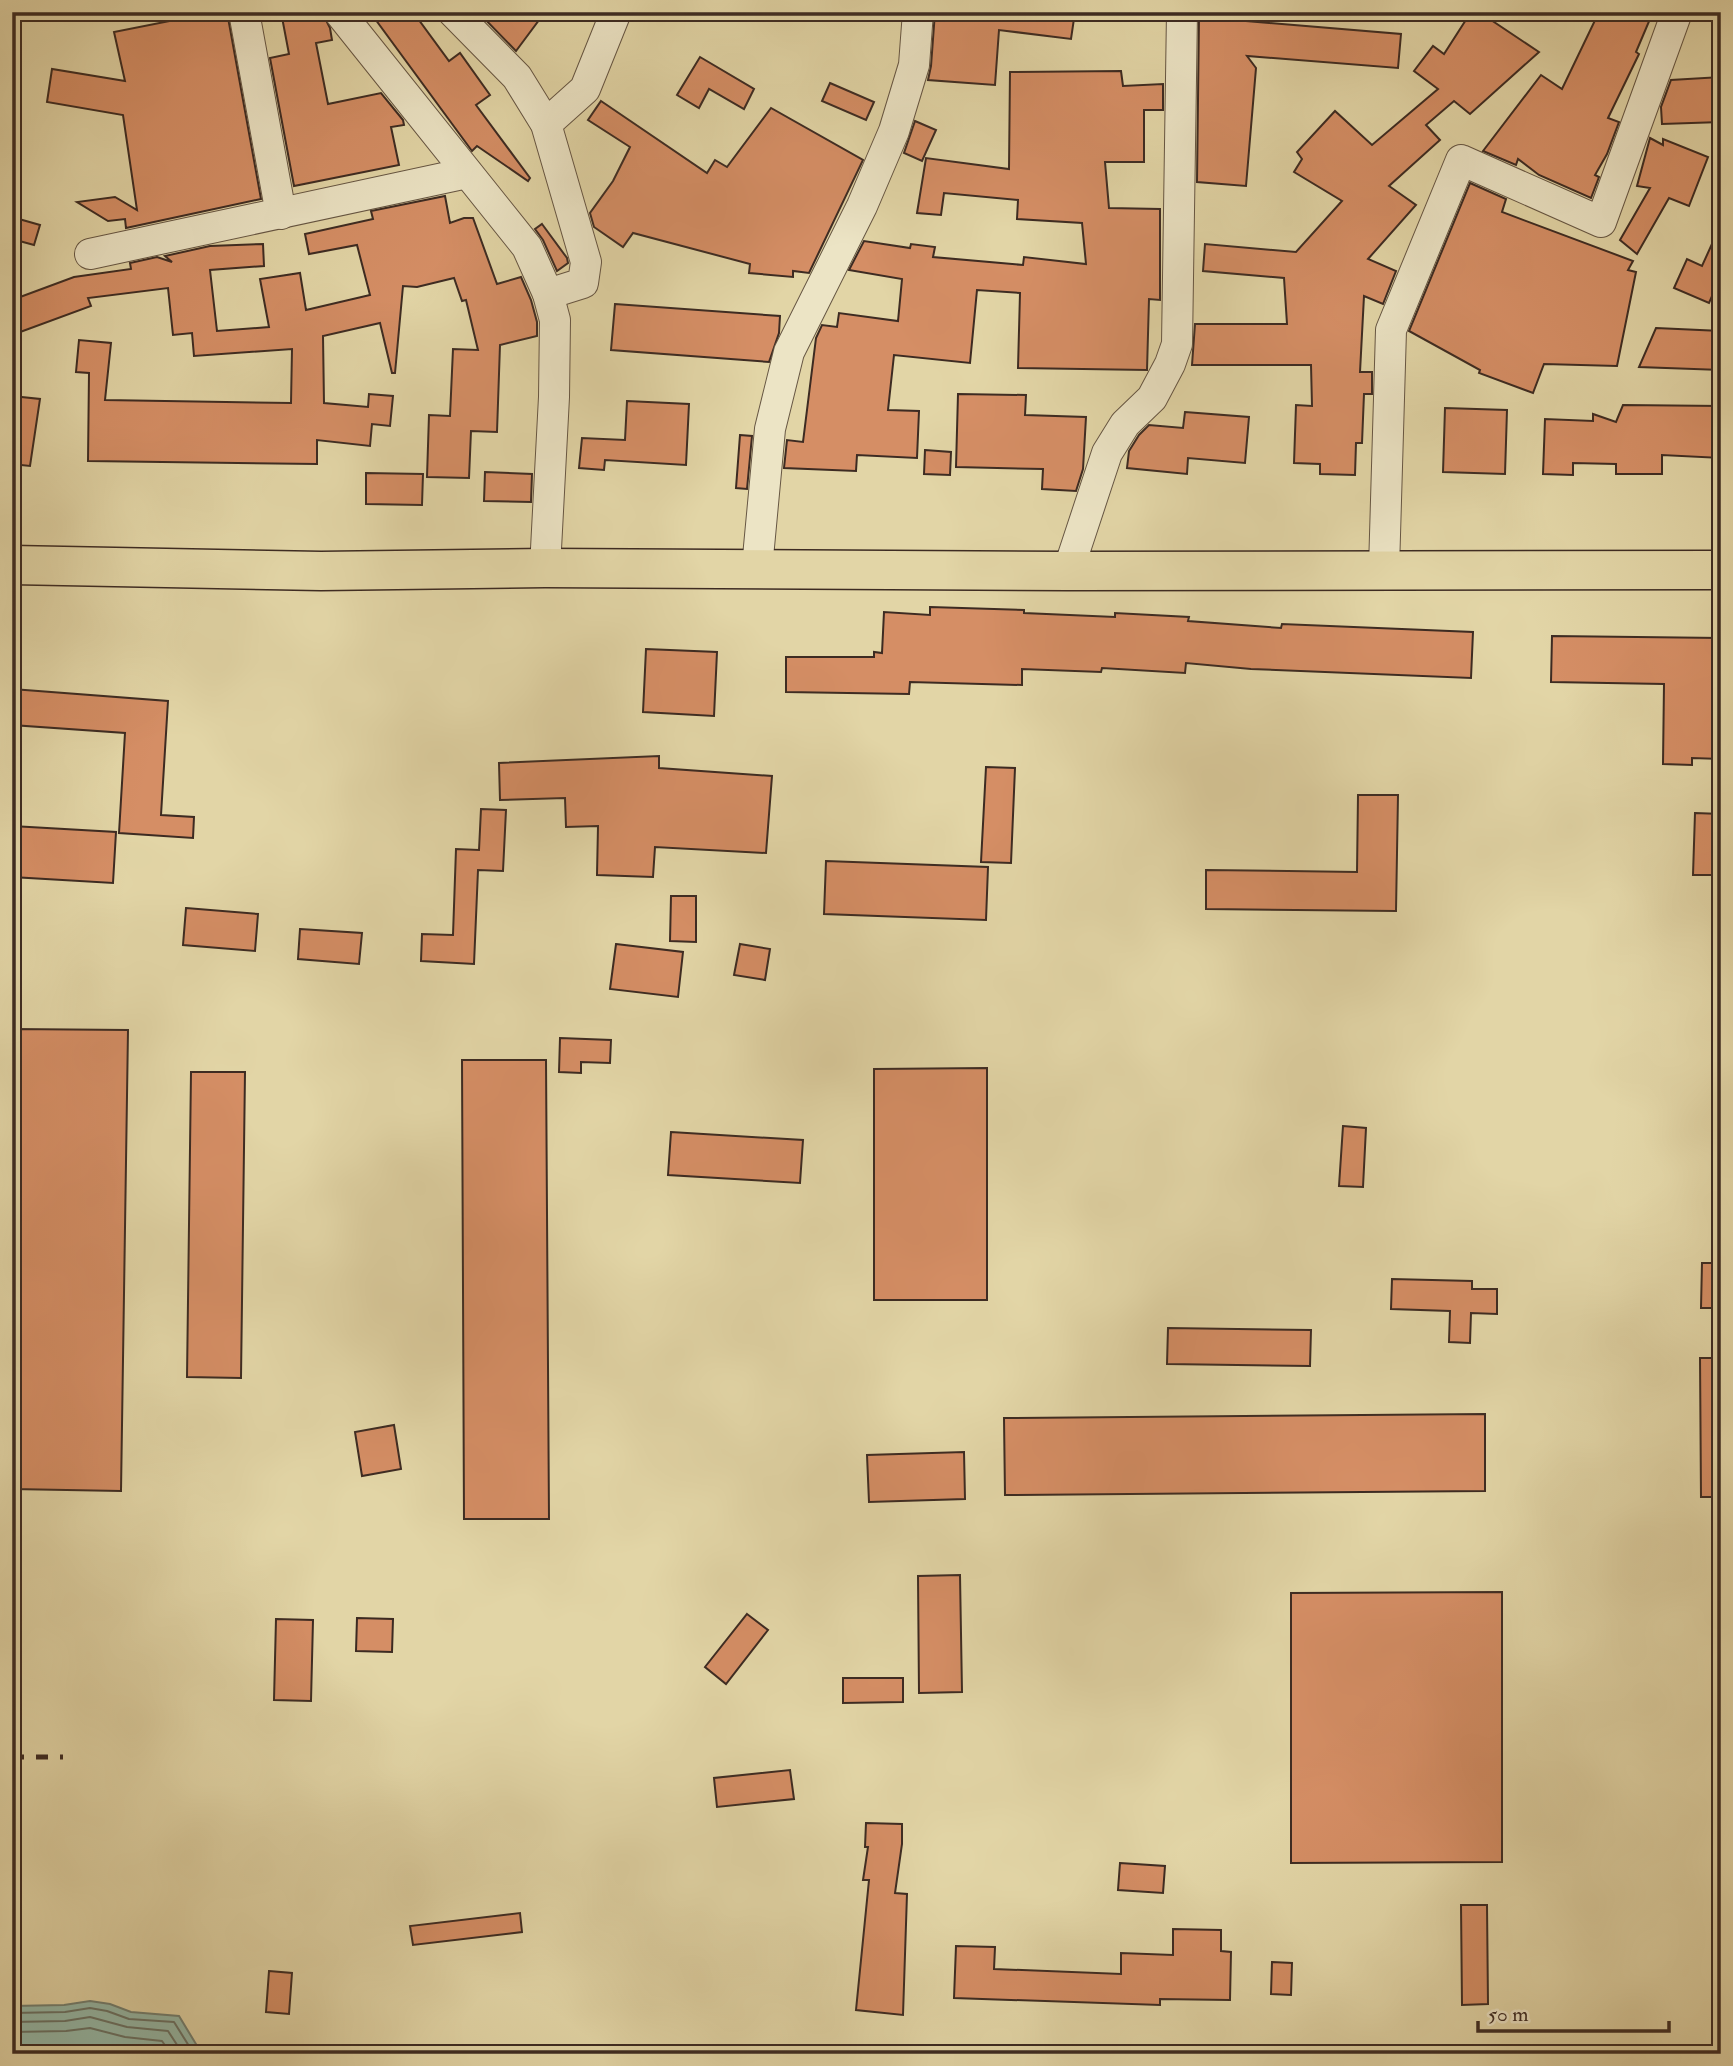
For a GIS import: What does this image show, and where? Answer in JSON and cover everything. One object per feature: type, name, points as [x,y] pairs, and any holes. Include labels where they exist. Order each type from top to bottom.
[{"type":"main road","points":[[12,565],[321,571],[545,568],[1068,571],[1721,570]]},
{"type":"street","points":[[244,12],[281,214]]},
{"type":"street","points":[[339,12],[527,247],[548,295],[555,320],[554,397],[545,568]]},
{"type":"street","points":[[453,12],[517,77],[546,124],[586,262],[583,283],[548,295]]},
{"type":"street","points":[[546,124],[585,89],[616,12]]},
{"type":"street","points":[[757,568],[770,429],[789,352],[862,206],[894,131],[914,65],[918,12]]},
{"type":"street","points":[[1068,571],[1107,453],[1125,424],[1152,398],[1177,344],[1182,12]]},
{"type":"street","points":[[1384,569],[1391,330],[1461,160],[1601,222],[1677,12]]},
{"type":"street","points":[[90,254],[467,173]]},
{"type":"water","points":[[90,2001],[110,2004],[131,2012],[179,2016],[202,2054],[12,2054],[12,2006],[64,2005]]},
{"type":"building","points":[[227,12],[261,199],[126,228],[125,219],[108,221],[77,202],[115,197],[137,210],[123,115],[47,102],[52,69],[125,81],[114,32]]},
{"type":"building","points":[[281,12],[322,12],[330,28],[332,40],[316,43],[328,104],[381,93],[403,120],[404,125],[391,127],[399,165],[294,186],[270,58],[289,54]]},
{"type":"building","points":[[370,12],[413,12],[449,61],[460,53],[490,95],[476,105],[530,178],[528,181],[477,146],[472,151]]},
{"type":"building","points":[[478,12],[545,12],[516,51]]},
{"type":"building","points":[[935,12],[1075,12],[1071,39],[999,30],[995,85],[928,80]]},
{"type":"building","points":[[1471,12],[1479,12],[1539,52],[1470,114],[1454,101],[1426,125],[1440,140],[1389,186],[1416,205],[1368,259],[1396,271],[1383,304],[1364,296],[1360,372],[1372,372],[1372,394],[1364,394],[1362,443],[1356,443],[1355,475],[1320,474],[1320,464],[1294,463],[1296,405],[1312,406],[1311,365],[1192,365],[1195,324],[1287,324],[1284,278],[1203,271],[1205,244],[1296,252],[1342,201],[1294,172],[1302,159],[1297,152],[1335,111],[1372,145],[1438,89],[1414,71],[1433,46],[1444,54]]},
{"type":"building","points":[[1599,12],[1653,12],[1636,52],[1639,54],[1608,118],[1619,122],[1607,154],[1595,175],[1599,177],[1591,198],[1539,175],[1518,159],[1516,165],[1483,151],[1541,75],[1562,89]]},
{"type":"building","points":[[1199,17],[1401,34],[1398,68],[1247,56],[1256,68],[1246,186],[1197,182]]},
{"type":"building","points":[[700,57],[754,89],[744,109],[709,89],[699,108],[677,95]]},
{"type":"building","points":[[1121,71],[1123,86],[1163,84],[1163,110],[1144,110],[1144,162],[1105,162],[1109,208],[1160,209],[1160,300],[1149,299],[1147,370],[1018,368],[1020,293],[977,290],[970,363],[894,355],[888,410],[919,411],[917,458],[857,455],[856,471],[784,468],[787,440],[803,442],[816,338],[822,325],[837,327],[839,313],[898,321],[902,279],[849,270],[864,241],[910,248],[911,244],[935,247],[933,257],[1023,265],[1024,257],[1086,264],[1082,223],[1017,219],[1018,200],[944,193],[941,215],[917,213],[926,158],[1009,169],[1010,72]]},
{"type":"building","points":[[1721,77],[1721,122],[1662,124],[1661,107],[1671,80]]},
{"type":"building","points":[[830,83],[874,102],[866,120],[822,101]]},
{"type":"building","points":[[601,101],[707,173],[715,160],[727,167],[771,108],[863,160],[809,273],[793,271],[793,277],[749,273],[750,264],[633,233],[623,247],[594,227],[590,213],[613,181],[630,147],[588,120]]},
{"type":"building","points":[[915,121],[936,130],[922,161],[904,153]]},
{"type":"building","points":[[1650,138],[1663,145],[1663,139],[1708,157],[1689,206],[1669,198],[1637,254],[1620,240],[1650,188],[1637,186]]},
{"type":"building","points":[[1470,183],[1506,199],[1502,212],[1633,261],[1628,270],[1636,272],[1617,366],[1544,364],[1533,393],[1479,373],[1480,370],[1409,331]]},
{"type":"building","points":[[445,196],[450,223],[473,218],[497,284],[521,277],[537,322],[537,336],[500,345],[497,432],[471,431],[469,478],[427,477],[429,415],[450,416],[453,349],[478,350],[466,300],[462,301],[454,278],[417,287],[403,286],[395,373],[392,373],[380,323],[323,336],[324,403],[368,407],[369,394],[393,396],[390,426],[372,424],[370,446],[317,440],[317,464],[88,461],[89,373],[76,372],[79,340],[111,343],[105,400],[291,403],[292,349],[194,356],[192,333],[173,335],[168,288],[88,298],[91,306],[12,335],[12,300],[74,277],[131,269],[130,263],[157,257],[172,262],[165,256],[210,246],[263,244],[264,266],[210,270],[217,331],[269,327],[260,279],[300,273],[306,310],[370,295],[357,245],[309,254],[305,234],[373,219],[371,211]]},
{"type":"building","points":[[12,217],[40,225],[34,245],[12,239]]},
{"type":"building","points":[[542,224],[567,258],[568,263],[557,271],[535,229]]},
{"type":"building","points":[[1721,224],[1721,276],[1709,303],[1674,288],[1687,259],[1702,266]]},
{"type":"building","points":[[615,304],[780,316],[779,333],[769,362],[611,350]]},
{"type":"building","points":[[1656,328],[1721,331],[1721,370],[1639,367]]},
{"type":"building","points":[[958,394],[1026,395],[1025,415],[1086,417],[1083,469],[1076,491],[1042,489],[1043,469],[956,467]]},
{"type":"building","points":[[12,396],[40,399],[30,466],[12,464]]},
{"type":"building","points":[[627,401],[689,404],[686,465],[605,460],[604,470],[579,468],[582,438],[625,440]]},
{"type":"building","points":[[1623,405],[1721,406],[1721,458],[1662,455],[1662,474],[1616,474],[1616,464],[1573,463],[1573,475],[1543,474],[1545,419],[1593,421],[1593,414],[1616,422]]},
{"type":"building","points":[[1445,408],[1507,410],[1505,474],[1443,472]]},
{"type":"building","points":[[1185,412],[1249,417],[1245,463],[1188,458],[1187,474],[1127,468],[1129,451],[1149,425],[1183,428]]},
{"type":"building","points":[[740,435],[752,436],[747,489],[736,488]]},
{"type":"building","points":[[925,450],[951,452],[950,475],[924,474]]},
{"type":"building","points":[[485,472],[532,474],[531,502],[484,501]]},
{"type":"building","points":[[366,473],[423,474],[422,505],[366,504]]},
{"type":"building","points":[[930,607],[1115,617],[1115,613],[1189,617],[1188,621],[1281,628],[1282,624],[1473,632],[1471,678],[1251,669],[1186,663],[1185,673],[1102,668],[1101,672],[1022,669],[1022,685],[910,682],[909,694],[786,692],[786,657],[874,657],[874,652],[882,653],[884,612],[930,615]]},
{"type":"building","points":[[1552,636],[1721,638],[1721,759],[1692,758],[1692,765],[1663,764],[1664,684],[1551,682]]},
{"type":"building","points":[[646,649],[717,652],[714,716],[643,712]]},
{"type":"building","points":[[12,689],[168,701],[161,815],[194,817],[193,838],[119,833],[125,733],[12,725]]},
{"type":"building","points":[[659,756],[659,768],[772,776],[766,853],[655,847],[653,877],[597,875],[598,826],[566,827],[565,798],[500,800],[499,763]]},
{"type":"building","points":[[986,767],[1015,768],[1011,863],[981,862]]},
{"type":"building","points":[[1358,795],[1398,795],[1396,911],[1206,909],[1206,870],[1357,872]]},
{"type":"building","points":[[481,809],[506,810],[503,871],[478,870],[474,964],[421,961],[422,934],[453,935],[456,849],[479,850]]},
{"type":"building","points":[[1695,813],[1721,814],[1721,875],[1693,875]]},
{"type":"building","points":[[12,826],[116,832],[113,883],[12,877]]},
{"type":"building","points":[[826,861],[988,867],[986,920],[824,914]]},
{"type":"building","points":[[671,896],[696,896],[696,942],[670,941]]},
{"type":"building","points":[[186,908],[258,914],[255,951],[183,945]]},
{"type":"building","points":[[300,929],[362,933],[359,964],[298,959]]},
{"type":"building","points":[[616,944],[683,952],[678,997],[610,989]]},
{"type":"building","points":[[740,944],[770,949],[765,980],[734,975]]},
{"type":"building","points":[[12,1029],[128,1030],[121,1491],[12,1489]]},
{"type":"building","points":[[560,1038],[611,1040],[610,1063],[581,1062],[581,1073],[559,1072]]},
{"type":"building","points":[[462,1060],[546,1060],[549,1519],[464,1519]]},
{"type":"building","points":[[987,1068],[987,1300],[874,1300],[874,1069]]},
{"type":"building","points":[[191,1072],[245,1072],[241,1378],[187,1377]]},
{"type":"building","points":[[1343,1126],[1366,1128],[1363,1187],[1339,1186]]},
{"type":"building","points":[[671,1132],[803,1140],[800,1183],[668,1175]]},
{"type":"building","points":[[1702,1263],[1721,1263],[1721,1308],[1701,1308]]},
{"type":"building","points":[[1392,1279],[1472,1281],[1472,1289],[1497,1289],[1497,1314],[1471,1313],[1470,1343],[1449,1342],[1450,1311],[1391,1309]]},
{"type":"building","points":[[1168,1328],[1311,1330],[1310,1366],[1167,1364]]},
{"type":"building","points":[[1700,1358],[1721,1358],[1721,1497],[1701,1497]]},
{"type":"building","points":[[1485,1414],[1485,1491],[1005,1495],[1004,1418]]},
{"type":"building","points":[[394,1425],[401,1469],[362,1476],[355,1432]]},
{"type":"building","points":[[964,1452],[965,1499],[869,1502],[867,1455]]},
{"type":"building","points":[[960,1575],[962,1692],[919,1693],[918,1576]]},
{"type":"building","points":[[1502,1592],[1502,1862],[1291,1863],[1291,1593]]},
{"type":"building","points":[[747,1614],[768,1630],[726,1684],[705,1667]]},
{"type":"building","points":[[357,1618],[393,1619],[392,1652],[356,1651]]},
{"type":"building","points":[[276,1619],[313,1620],[311,1701],[274,1700]]},
{"type":"building","points":[[843,1678],[903,1678],[903,1702],[843,1703]]},
{"type":"building","points":[[790,1770],[794,1799],[717,1807],[714,1778]]},
{"type":"building","points":[[866,1823],[902,1824],[895,1893],[907,1894],[903,2015],[856,2010],[869,1880],[863,1880],[868,1847],[865,1847]]},
{"type":"building","points":[[1120,1863],[1165,1866],[1163,1893],[1118,1890]]},
{"type":"building","points":[[1461,1905],[1487,1905],[1488,2004],[1462,2005]]},
{"type":"building","points":[[520,1913],[522,1932],[413,1945],[410,1926]]},
{"type":"building","points":[[1173,1929],[1221,1930],[1221,1951],[1231,1952],[1230,2000],[1160,1999],[1160,2005],[954,1998],[956,1946],[995,1947],[994,1969],[1121,1974],[1121,1953],[1173,1955]]},
{"type":"building","points":[[1272,1962],[1292,1963],[1291,1995],[1271,1994]]},
{"type":"building","points":[[269,1971],[292,1973],[289,2014],[266,2012]]},
{"type":"railway","points":[[12,1757],[63,1757]]}]
